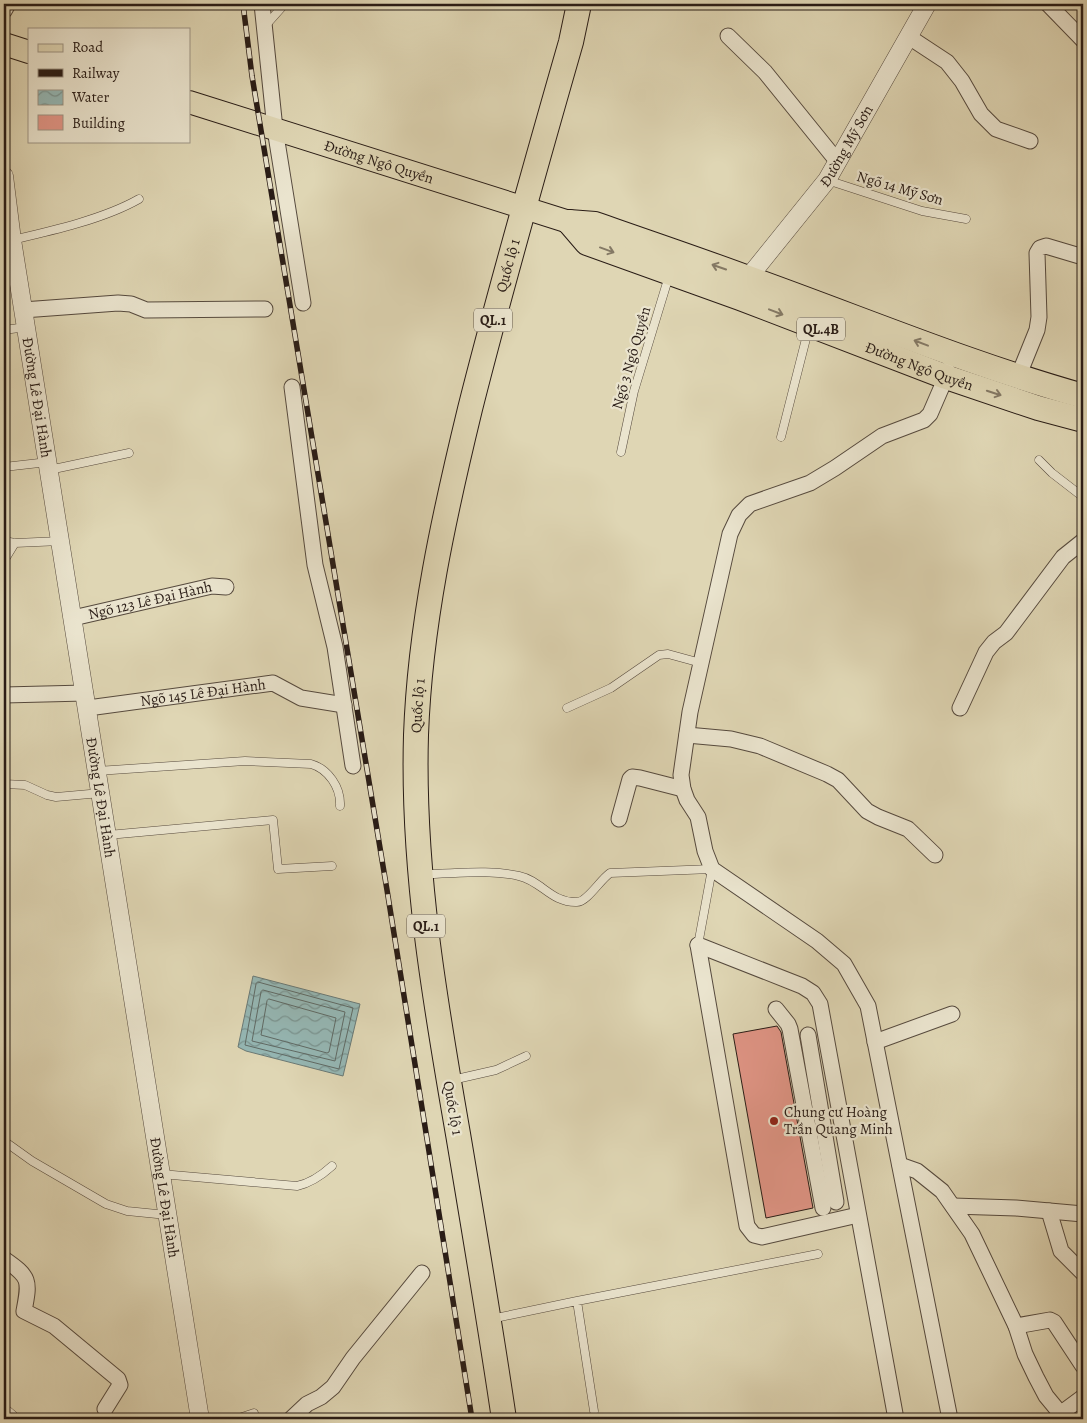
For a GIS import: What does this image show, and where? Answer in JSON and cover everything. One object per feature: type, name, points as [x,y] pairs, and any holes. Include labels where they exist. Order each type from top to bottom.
[{"type":"highway","name":"Quốc lộ 1","points":[[504,1419],[489,1319],[439,1029],[421,874],[416,797],[416,734],[422,656],[434,572],[449,500],[488,336],[571,42],[579,4]]},
{"type":"highway","name":"Đường Ngô Quyền","points":[[569,222],[595,224],[744,288],[1018,377],[1083,396]]},
{"type":"highway","name":"Đường Ngô Quyền","points":[[569,222],[587,243],[670,273],[744,288],[809,324],[946,378],[1038,408],[1083,420]]},
{"type":"main road","points":[[4,44],[28,52]]},
{"type":"main road","name":"Đường Ngô Quyền","points":[[190,102],[569,222]]},
{"type":"street","points":[[4,11],[8,4]]},
{"type":"street","points":[[262,4],[275,129],[303,303]]},
{"type":"street","name":"Đường Mỹ Sơn","points":[[744,288],[827,180],[927,4]]},
{"type":"street","points":[[1048,4],[1083,40]]},
{"type":"street","points":[[728,36],[765,72],[837,161]]},
{"type":"street","points":[[909,37],[947,62],[962,80],[981,114],[996,129],[1030,141]]},
{"type":"street","name":"Đường Lê Đại Hành","points":[[4,176],[8,241],[25,318],[200,1419]]},
{"type":"street","points":[[1018,377],[1038,330],[1040,317],[1037,253],[1040,248],[1046,246],[1083,257]]},
{"type":"street","points":[[25,318],[105,303],[131,304],[146,310],[264,309]]},
{"type":"street","points":[[950,354],[946,378],[930,414],[924,420],[882,436],[810,483],[750,504],[740,515],[730,534],[690,712],[682,775],[686,800],[698,817],[705,851],[712,869],[817,941],[844,964],[868,1006],[950,1419]]},
{"type":"street","points":[[292,387],[315,565],[335,647],[352,766]]},
{"type":"street","points":[[960,708],[986,652],[994,642],[1006,633],[1063,557],[1083,541]]},
{"type":"street","name":"Ngõ 123 Lê Đại Hành","points":[[73,618],[212,586],[226,587]]},
{"type":"street","name":"Ngõ 145 Lê Đại Hành","points":[[4,695],[86,701],[273,683],[301,698],[344,705]]},
{"type":"street","points":[[687,735],[731,739],[760,746],[827,774],[838,780],[867,811],[908,829],[935,855]]},
{"type":"street","points":[[619,819],[632,777],[683,789]]},
{"type":"street","points":[[698,945],[802,986],[813,993],[820,1004],[896,1419]]},
{"type":"street","points":[[698,945],[747,1226],[754,1236],[762,1236],[858,1216]]},
{"type":"street","points":[[776,1009],[788,1024],[805,1118],[820,1156],[829,1205]]},
{"type":"street","points":[[875,1042],[952,1014]]},
{"type":"street","points":[[791,1037],[825,1034]]},
{"type":"street","points":[[808,1035],[821,1114],[820,1156]]},
{"type":"street","points":[[798,1078],[814,1075]]},
{"type":"street","points":[[805,1118],[839,1112]]},
{"type":"street","points":[[820,1156],[846,1152]]},
{"type":"street","points":[[900,1165],[917,1171],[942,1191],[972,1234],[1016,1326],[1025,1354],[1036,1377],[1046,1396],[1062,1417],[1083,1397]]},
{"type":"street","points":[[953,1206],[1083,1214]]},
{"type":"street","points":[[1049,1211],[1061,1251],[1083,1273]]},
{"type":"street","points":[[4,1259],[21,1270],[27,1281],[24,1311],[54,1326],[118,1379],[120,1385],[105,1409]]},
{"type":"street","points":[[291,1419],[307,1404],[333,1387],[353,1358],[422,1273]]},
{"type":"street","points":[[1016,1326],[1050,1320],[1083,1366]]},
{"type":"street","points":[[4,1414],[10,1419]]},
{"type":"lane","points":[[264,26],[282,7]]},
{"type":"lane","name":"Ngõ 14 Mỹ Sơn","points":[[827,180],[922,211],[966,219]]},
{"type":"lane","points":[[8,241],[92,218],[139,199]]},
{"type":"lane","name":"Ngõ 3 Ngô Quyền","points":[[621,452],[634,391],[670,273]]},
{"type":"lane","points":[[4,330],[25,318]]},
{"type":"lane","points":[[781,437],[809,324]]},
{"type":"lane","points":[[4,467],[49,466],[129,453]]},
{"type":"lane","points":[[1039,460],[1052,473],[1083,497]]},
{"type":"lane","points":[[4,541],[15,543],[61,540]]},
{"type":"lane","points":[[4,561],[15,543]]},
{"type":"lane","points":[[567,708],[611,688],[659,655],[668,654],[701,663]]},
{"type":"lane","points":[[97,771],[245,762],[310,764],[320,767],[332,780],[340,797],[340,806]]},
{"type":"lane","points":[[4,784],[24,784],[47,795],[56,797],[101,792]]},
{"type":"lane","points":[[108,835],[273,820],[278,869],[332,866]]},
{"type":"lane","points":[[421,874],[489,872],[520,876],[538,884],[558,900],[577,902],[584,900],[602,879],[610,873],[712,869],[698,945]]},
{"type":"lane","points":[[448,1080],[496,1070],[526,1056]]},
{"type":"lane","points":[[4,1141],[32,1161],[106,1204],[126,1211],[168,1215]]},
{"type":"lane","points":[[161,1174],[297,1186],[316,1179],[332,1166]]},
{"type":"lane","points":[[489,1319],[577,1300],[818,1254]]},
{"type":"lane","points":[[577,1300],[594,1412]]},
{"type":"lane","points":[[236,1419],[254,1413]]},
{"type":"water","points":[[253,976],[360,1004],[343,1076],[246,1051],[238,1047]]},
{"type":"building","name":"Chung cư Hoàng Trần Quang Minh","points":[[777,1026],[781,1032],[813,1208],[766,1218],[733,1034]]},
{"type":"railway","points":[[243,4],[252,76],[387,890],[472,1419]]},
{"type":"place","name":"Chung cư Hoàng Trần Quang Minh","points":[[774,1121]]}]
